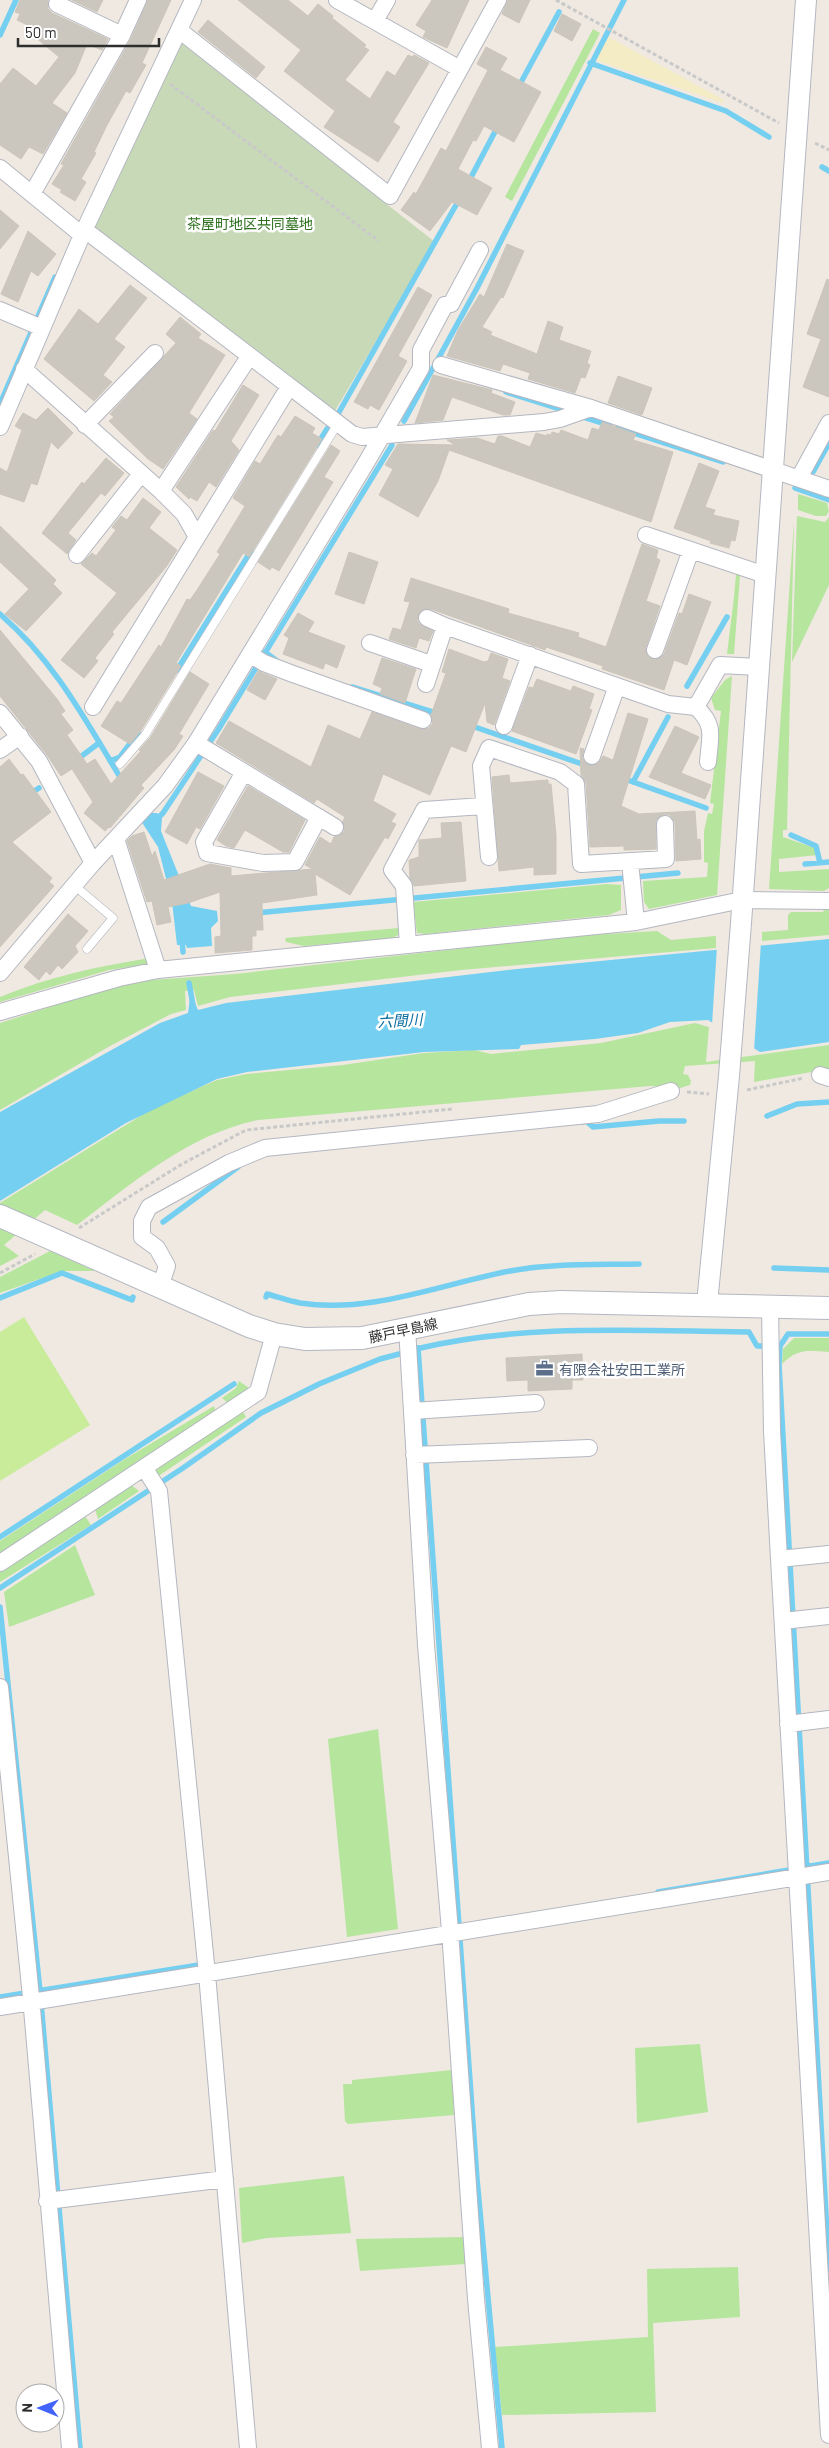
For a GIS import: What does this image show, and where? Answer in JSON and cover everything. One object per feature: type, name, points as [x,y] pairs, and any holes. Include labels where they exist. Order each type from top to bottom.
[{"type":"main road","name":"藤戸早島線","points":[[0,1216],[225,1317],[274,1334],[330,1340],[407,1335],[529,1304],[562,1302],[829,1308]]},
{"type":"street","points":[[59,0],[57,4],[122,35]]},
{"type":"street","points":[[32,194],[122,35],[138,0]]},
{"type":"street","points":[[0,426],[24,369],[36,326],[84,233],[193,0]]},
{"type":"street","points":[[338,0],[460,69]]},
{"type":"street","points":[[375,21],[387,0]]},
{"type":"street","points":[[179,30],[390,196],[498,0]]},
{"type":"street","points":[[707,1304],[729,1076],[741,923],[806,0]]},
{"type":"street","points":[[0,168],[338,424],[357,436],[381,436],[544,422],[580,412]]},
{"type":"street","points":[[0,972],[93,864],[203,747],[256,658],[421,368],[421,350],[445,305],[451,304],[480,250]]},
{"type":"street","points":[[0,310],[36,326]]},
{"type":"street","points":[[85,425],[155,353]]},
{"type":"street","points":[[161,491],[249,356]]},
{"type":"street","points":[[441,365],[580,412],[773,468],[829,489]]},
{"type":"street","points":[[24,369],[161,491],[184,514],[197,537]]},
{"type":"street","points":[[93,707],[289,387]]},
{"type":"street","points":[[799,478],[829,423]]},
{"type":"street","points":[[77,555],[141,474]]},
{"type":"street","points":[[646,535],[765,575]]},
{"type":"street","points":[[655,650],[691,550]]},
{"type":"street","points":[[427,618],[668,704],[696,707],[707,717],[711,728],[708,762]]},
{"type":"street","points":[[426,684],[445,626]]},
{"type":"street","points":[[370,643],[431,664]]},
{"type":"street","points":[[504,726],[530,655]]},
{"type":"street","points":[[256,658],[423,720]]},
{"type":"street","points":[[696,707],[720,665],[758,667]]},
{"type":"street","points":[[592,756],[617,686]]},
{"type":"street","points":[[0,713],[39,761],[93,864]]},
{"type":"street","points":[[0,750],[20,736]]},
{"type":"street","points":[[203,747],[335,827]]},
{"type":"street","points":[[488,857],[481,766],[489,748],[560,772],[576,784],[581,864],[631,872],[666,860],[665,824]]},
{"type":"street","points":[[244,772],[204,842],[207,853],[263,863],[295,862],[319,817]]},
{"type":"street","points":[[408,945],[404,889],[389,875],[424,810],[483,806]]},
{"type":"street","points":[[116,839],[158,970]]},
{"type":"street","points":[[631,872],[636,922]]},
{"type":"street","points":[[0,1012],[119,978],[158,970],[636,922],[742,900],[829,901]]},
{"type":"street","points":[[160,1287],[167,1266],[157,1248],[142,1237],[142,1221],[149,1207],[229,1163],[265,1148],[598,1114],[671,1091]]},
{"type":"street","points":[[770,1306],[770,1338],[794,1723],[829,2434]]},
{"type":"street","points":[[0,1563],[152,1479],[258,1392],[274,1334]]},
{"type":"street","points":[[407,1335],[408,1361],[419,1411],[426,1645],[454,1931],[476,2299],[490,2448]]},
{"type":"street","points":[[419,1411],[536,1403]]},
{"type":"street","points":[[421,1455],[589,1448]]},
{"type":"street","points":[[152,1479],[210,1970],[225,2180],[248,2448]]},
{"type":"street","points":[[785,1558],[829,1554]]},
{"type":"street","points":[[788,1620],[829,1616]]},
{"type":"street","points":[[0,1687],[35,1998],[54,2201],[70,2448]]},
{"type":"street","points":[[794,1723],[829,1720]]},
{"type":"street","points":[[0,2008],[35,1998],[800,1873],[829,1872]]},
{"type":"street","points":[[54,2201],[225,2180]]},
{"type":"lane","points":[[120,764],[145,734],[338,424]]},
{"type":"lane","points":[[75,886],[113,918],[87,949]]},
{"type":"path","points":[[556,0],[780,123]]},
{"type":"path","points":[[158,75],[379,241]]},
{"type":"path","points":[[813,142],[829,150]]},
{"type":"green space","points":[[593,29],[600,33],[512,201],[505,197]]},
{"type":"green space","name":"茶屋町地区共同墓地","points":[[180,42],[435,242],[333,414],[93,226]]},
{"type":"green space","points":[[798,494],[827,503],[829,511],[826,516],[816,516],[798,510]]},
{"type":"green space","points":[[797,516],[825,522],[829,517],[829,585],[792,662]]},
{"type":"green space","points":[[794,521],[787,830],[783,830],[783,837],[815,848],[817,855],[779,859],[779,872],[829,869],[829,888],[824,891],[769,889]]},
{"type":"green space","points":[[736,575],[740,575],[734,654],[727,654],[733,605]]},
{"type":"green space","points":[[732,676],[717,895],[649,909],[644,902],[643,881],[707,877],[708,863],[704,862],[704,831],[708,813],[712,814],[714,804],[710,803],[721,711],[715,710],[711,698],[725,680]]},
{"type":"green space","points":[[606,884],[621,885],[621,910],[609,915],[426,934],[417,933],[413,902]]},
{"type":"green space","points":[[824,910],[829,910],[829,935],[762,941],[762,932],[788,930],[788,915],[791,912],[823,912]]},
{"type":"green space","points":[[399,928],[398,935],[393,938],[304,946],[286,942],[285,938]]},
{"type":"green space","points":[[657,931],[671,940],[716,936],[716,948],[461,970],[230,997],[198,1006],[194,990],[185,991],[186,1010],[171,1014],[110,1046],[0,1110],[0,1023],[137,981],[235,974],[573,936]]},
{"type":"green space","points":[[150,958],[150,964],[109,970],[0,1002],[0,997],[55,978]]},
{"type":"green space","points":[[695,1023],[709,1027],[706,1062],[829,1045],[829,1069],[754,1082],[755,1061],[685,1066],[683,1074],[688,1075],[691,1081],[690,1085],[680,1088],[650,1086],[258,1120],[208,1136],[185,1148],[140,1177],[77,1225],[45,1210],[4,1245],[19,1256],[0,1266],[0,1203],[155,1107],[217,1080],[247,1074],[343,1065],[424,1053],[474,1050],[491,1054],[601,1043]]},
{"type":"green space","points":[[50,1251],[95,1271],[62,1271],[0,1293],[0,1277]]},
{"type":"green space","points":[[24,1317],[90,1425],[0,1481],[0,1332]]},
{"type":"green space","points":[[794,1338],[829,1338],[829,1352],[809,1351],[798,1353],[782,1364],[783,1349]]},
{"type":"green space","points":[[239,1381],[249,1388],[230,1405],[222,1398],[236,1388]]},
{"type":"green space","points":[[214,1406],[216,1412],[0,1554],[0,1541],[125,1459]]},
{"type":"green space","points":[[243,1412],[246,1417],[157,1477],[155,1469]]},
{"type":"green space","points":[[131,1485],[139,1491],[98,1519],[95,1509]]},
{"type":"green space","points":[[85,1516],[91,1525],[0,1582],[0,1568]]},
{"type":"green space","points":[[75,1545],[95,1595],[9,1627],[4,1592]]},
{"type":"green space","points":[[378,1729],[398,1929],[347,1937],[328,1739]]},
{"type":"green space","points":[[700,2044],[708,2112],[637,2123],[635,2048]]},
{"type":"green space","points":[[452,2070],[454,2115],[348,2124],[345,2121],[343,2084],[352,2084],[352,2080]]},
{"type":"green space","points":[[344,2176],[351,2233],[267,2238],[242,2243],[239,2188]]},
{"type":"green space","points":[[464,2237],[466,2264],[360,2271],[356,2239]]},
{"type":"green space","points":[[738,2267],[740,2317],[653,2323],[656,2412],[502,2415],[495,2347],[648,2337],[647,2269]]},
{"type":"sand","points":[[607,36],[724,100],[723,103],[595,60]]},
{"type":"water","points":[[150,813],[157,813],[162,818],[161,831],[191,906],[217,911],[218,921],[211,928],[212,946],[187,948],[186,945],[177,945],[172,902],[158,847],[141,821]]},
{"type":"water","name":"六間川","points":[[829,939],[829,1042],[760,1052],[708,1020],[670,1022],[638,1033],[595,1039],[521,1045],[519,1049],[424,1052],[247,1072],[217,1079],[126,1123],[0,1201],[0,1112],[160,1023],[188,1013],[190,998],[193,998],[198,1010],[226,1003],[517,969]]},
{"type":"pier","points":[[761,942],[754,1051],[712,1025],[717,946]]},
{"type":"building","points":[[20,0],[48,0],[48,9],[52,13],[108,39],[102,50],[87,44],[75,73],[52,103],[67,113],[43,154],[29,147],[21,159],[0,145],[0,84],[13,68],[36,86],[59,57],[35,37],[38,30],[17,20],[20,14],[15,12]]},
{"type":"building","points":[[72,0],[103,0],[97,12]]},
{"type":"building","points":[[148,0],[171,0],[142,63],[146,65],[130,93],[126,91],[107,125],[94,152],[96,153],[81,179],[86,182],[75,201],[60,192],[62,190],[52,184],[64,165],[61,164],[131,39]]},
{"type":"building","points":[[238,0],[288,0],[308,16],[318,4],[333,16],[332,18],[366,45],[364,47],[369,50],[345,80],[370,99],[387,71],[395,76],[408,55],[412,57],[414,55],[429,63],[393,122],[400,127],[378,162],[324,127],[335,111],[284,71],[301,50]]},
{"type":"building","points":[[432,0],[469,0],[447,48],[423,37],[426,31],[416,25]]},
{"type":"building","points":[[508,0],[530,0],[519,23],[502,14]]},
{"type":"building","points":[[562,14],[581,24],[572,41],[554,31]]},
{"type":"building","points":[[208,20],[265,67],[256,78],[198,32]]},
{"type":"building","points":[[486,47],[507,58],[500,70],[541,92],[514,142],[484,126],[476,141],[473,140],[458,169],[492,188],[477,215],[452,202],[430,231],[401,210],[414,192],[416,194],[441,148],[446,151],[488,70],[477,64]]},
{"type":"building","points":[[0,210],[19,226],[0,249]]},
{"type":"building","points":[[28,231],[56,254],[38,276],[31,271],[18,302],[1,294]]},
{"type":"building","points":[[507,244],[524,251],[503,298],[501,297],[482,327],[492,332],[490,335],[537,354],[548,321],[563,327],[559,340],[591,351],[587,363],[590,365],[585,378],[581,377],[575,393],[528,379],[530,373],[503,364],[500,371],[447,356],[458,330],[480,294],[484,297]]},
{"type":"building","points":[[827,279],[829,280],[829,397],[803,387],[821,339],[807,334]]},
{"type":"building","points":[[130,285],[147,298],[114,339],[125,347],[103,375],[112,382],[94,401],[44,359],[79,309],[98,324]]},
{"type":"building","points":[[418,287],[432,295],[398,356],[407,361],[379,410],[370,405],[368,409],[354,402]]},
{"type":"building","points":[[180,317],[201,334],[198,338],[225,355],[189,413],[197,419],[163,469],[148,459],[109,421],[114,417],[110,414],[176,343],[166,334]]},
{"type":"building","points":[[433,375],[492,390],[491,393],[515,402],[510,415],[503,415],[452,397],[443,420],[415,423]]},
{"type":"building","points":[[618,376],[652,388],[642,415],[608,403]]},
{"type":"building","points":[[243,385],[259,395],[231,441],[239,450],[216,487],[209,482],[197,501],[190,497],[189,499],[176,487],[213,430],[215,431]]},
{"type":"building","points":[[48,408],[73,433],[58,449],[51,442],[37,485],[31,483],[24,502],[0,494],[0,468],[7,472],[22,430],[15,426],[23,413],[36,420]]},
{"type":"building","points":[[295,416],[315,428],[312,433],[322,439],[249,557],[243,553],[176,663],[181,666],[140,732],[130,744],[101,726],[117,701],[121,703],[159,645],[161,647],[187,599],[190,600],[220,554],[217,552],[245,506],[233,498],[255,461],[260,464],[278,435],[281,437]]},
{"type":"building","points":[[602,422],[636,434],[633,440],[673,452],[651,522],[449,450],[438,481],[418,517],[379,495],[393,469],[385,465],[398,444],[455,445],[447,440],[477,438],[495,444],[498,436],[502,436],[530,447],[536,433],[547,436],[547,434],[551,435],[552,432],[559,434],[561,430],[588,440],[592,428],[599,430]]},
{"type":"building","points":[[331,445],[340,451],[324,477],[333,482],[279,571],[272,567],[270,570],[258,562]]},
{"type":"building","points":[[106,458],[124,473],[105,496],[101,493],[68,533],[76,540],[67,554],[42,533],[82,482],[84,484]]},
{"type":"building","points":[[699,463],[719,471],[705,507],[715,510],[713,515],[739,521],[735,541],[731,540],[729,548],[710,543],[711,541],[674,528]]},
{"type":"building","points":[[143,498],[161,512],[149,528],[177,550],[166,567],[112,632],[114,634],[95,658],[98,661],[84,678],[61,660],[117,593],[81,564],[92,553],[96,556],[116,530],[112,527],[121,516],[127,520]]},
{"type":"building","points":[[0,526],[56,580],[53,584],[62,593],[26,631],[5,614],[29,589],[0,562]]},
{"type":"building","points":[[642,544],[658,550],[656,558],[660,560],[646,601],[660,606],[646,647],[648,657],[656,660],[664,654],[679,613],[682,614],[689,594],[711,602],[687,665],[674,660],[664,690],[602,669],[603,666],[546,647],[545,650],[431,609],[422,610],[417,619],[419,624],[433,631],[429,641],[419,638],[416,648],[389,639],[393,628],[401,630],[410,602],[404,601],[411,578],[509,609],[508,613],[579,633],[578,637],[606,647]]},
{"type":"building","points":[[349,552],[378,562],[364,604],[335,594]]},
{"type":"building","points":[[298,613],[314,622],[308,632],[345,646],[337,668],[325,663],[323,669],[283,654],[289,638],[284,635]]},
{"type":"building","points":[[0,630],[65,711],[61,714],[73,730],[67,735],[87,764],[95,759],[111,784],[141,751],[139,750],[150,738],[190,672],[209,684],[179,734],[183,736],[174,750],[141,785],[144,788],[110,828],[105,831],[84,813],[93,802],[72,769],[61,776],[47,755],[0,696]]},
{"type":"building","points":[[449,649],[484,662],[488,661],[491,653],[508,659],[502,678],[510,681],[494,725],[487,722],[485,703],[466,752],[451,746],[430,795],[383,774],[373,801],[396,814],[391,822],[396,824],[388,839],[385,837],[350,895],[315,874],[317,895],[262,903],[263,930],[256,930],[256,936],[252,936],[252,950],[215,953],[215,937],[221,936],[220,892],[188,903],[168,907],[171,922],[157,925],[152,901],[147,902],[127,841],[132,836],[144,832],[152,856],[155,851],[164,880],[210,864],[231,868],[231,876],[313,869],[305,865],[320,837],[331,844],[334,837],[344,832],[343,821],[345,817],[317,799],[314,803],[216,743],[229,721],[311,767],[328,725],[360,739],[372,712],[420,729],[429,728],[433,723],[431,715],[446,673],[442,672]]},
{"type":"building","points":[[382,658],[416,669],[405,703],[380,694],[382,688],[373,684]]},
{"type":"building","points":[[258,671],[277,679],[265,700],[247,690]]},
{"type":"building","points":[[537,679],[571,691],[573,686],[594,694],[589,709],[592,710],[576,754],[512,731],[529,687],[533,688]]},
{"type":"building","points":[[628,713],[648,719],[621,806],[639,814],[695,811],[697,840],[700,839],[701,859],[676,861],[675,823],[670,815],[665,814],[656,820],[656,849],[624,850],[624,846],[590,847],[586,783],[581,775],[580,748],[584,749],[582,758],[588,765],[598,764],[603,756],[613,760]]},
{"type":"building","points":[[675,726],[699,737],[681,773],[711,785],[705,799],[649,777]]},
{"type":"building","points":[[9,759],[21,775],[23,774],[51,812],[12,842],[52,878],[49,882],[54,886],[0,947],[0,767]]},
{"type":"building","points":[[198,772],[224,786],[200,829],[196,827],[187,844],[165,832]]},
{"type":"building","points":[[509,775],[510,783],[548,780],[548,784],[551,784],[556,835],[556,874],[534,875],[534,867],[499,871],[492,777]]},
{"type":"building","points":[[248,786],[305,820],[289,852],[283,852],[245,830],[234,848],[226,846],[217,840]]},
{"type":"building","points":[[461,822],[466,881],[414,886],[410,878],[409,860],[419,857],[419,840],[442,838],[441,823]]},
{"type":"building","points":[[68,914],[88,931],[75,946],[78,952],[62,969],[58,965],[50,975],[46,971],[39,980],[24,967]]},
{"type":"building","name":"有限会社安田工業所","points":[[582,1354],[583,1380],[572,1380],[572,1389],[528,1391],[528,1380],[507,1381],[506,1358]]},
{"type":"waterway","points":[[0,35],[16,0]]},
{"type":"waterway","points":[[404,421],[477,288],[624,0]]},
{"type":"waterway","points":[[519,86],[559,12]]},
{"type":"waterway","points":[[590,63],[726,111],[769,137]]},
{"type":"waterway","points":[[469,181],[498,126]]},
{"type":"waterway","points":[[822,167],[829,171]]},
{"type":"waterway","points":[[338,414],[460,198]]},
{"type":"waterway","points":[[0,404],[55,277]]},
{"type":"waterway","points":[[506,392],[569,412]]},
{"type":"waterway","points":[[580,416],[609,425]]},
{"type":"waterway","points":[[618,428],[723,462]]},
{"type":"waterway","points":[[317,445],[327,429]]},
{"type":"waterway","points":[[813,472],[829,443]]},
{"type":"waterway","points":[[155,821],[163,813],[218,730],[392,445]]},
{"type":"waterway","points":[[795,488],[829,500]]},
{"type":"waterway","points":[[177,670],[251,551]]},
{"type":"waterway","points":[[0,614],[37,651],[53,672],[123,782]]},
{"type":"waterway","points":[[687,686],[727,617]]},
{"type":"waterway","points":[[265,652],[277,661]]},
{"type":"waterway","points":[[352,687],[439,714]]},
{"type":"waterway","points":[[633,782],[668,717]]},
{"type":"waterway","points":[[469,725],[588,766]]},
{"type":"waterway","points":[[110,761],[120,757],[138,733]]},
{"type":"waterway","points":[[75,761],[99,743]]},
{"type":"waterway","points":[[622,778],[706,808]]},
{"type":"waterway","points":[[30,794],[39,788]]},
{"type":"waterway","points":[[791,835],[816,846],[820,863]]},
{"type":"waterway","points":[[805,864],[829,862]]},
{"type":"waterway","points":[[256,913],[678,873]]},
{"type":"waterway","points":[[182,939],[183,952]]},
{"type":"waterway","points":[[189,983],[193,1005]]},
{"type":"waterway","points":[[767,1116],[797,1104],[829,1102]]},
{"type":"waterway","points":[[582,1122],[586,1121],[593,1127],[659,1121],[684,1121]]},
{"type":"waterway","points":[[163,1222],[238,1167]]},
{"type":"waterway","points":[[266,1297],[267,1294],[300,1303],[353,1304],[406,1296],[526,1268],[639,1264]]},
{"type":"waterway","points":[[774,1268],[829,1270]]},
{"type":"waterway","points":[[0,1298],[62,1273],[132,1300],[133,1297]]},
{"type":"waterway","points":[[416,1349],[498,1335],[582,1330],[749,1332],[757,1346],[780,1346],[788,1334],[829,1334]]},
{"type":"waterway","points":[[780,1346],[779,1364],[829,2269]]},
{"type":"waterway","points":[[418,1348],[477,2179],[502,2448]]},
{"type":"waterway","points":[[0,1588],[183,1468],[261,1413],[319,1384],[380,1359],[407,1352]]},
{"type":"waterway","points":[[0,1537],[234,1384]]},
{"type":"waterway","points":[[0,1607],[40,1991],[80,2448]]},
{"type":"waterway","points":[[804,1867],[829,1863]]},
{"type":"waterway","points":[[658,1892],[795,1869]]},
{"type":"waterway","points":[[0,1997],[205,1964]]},
{"type":"place","name":"有限会社安田工業所","points":[[545,1369]]}]
